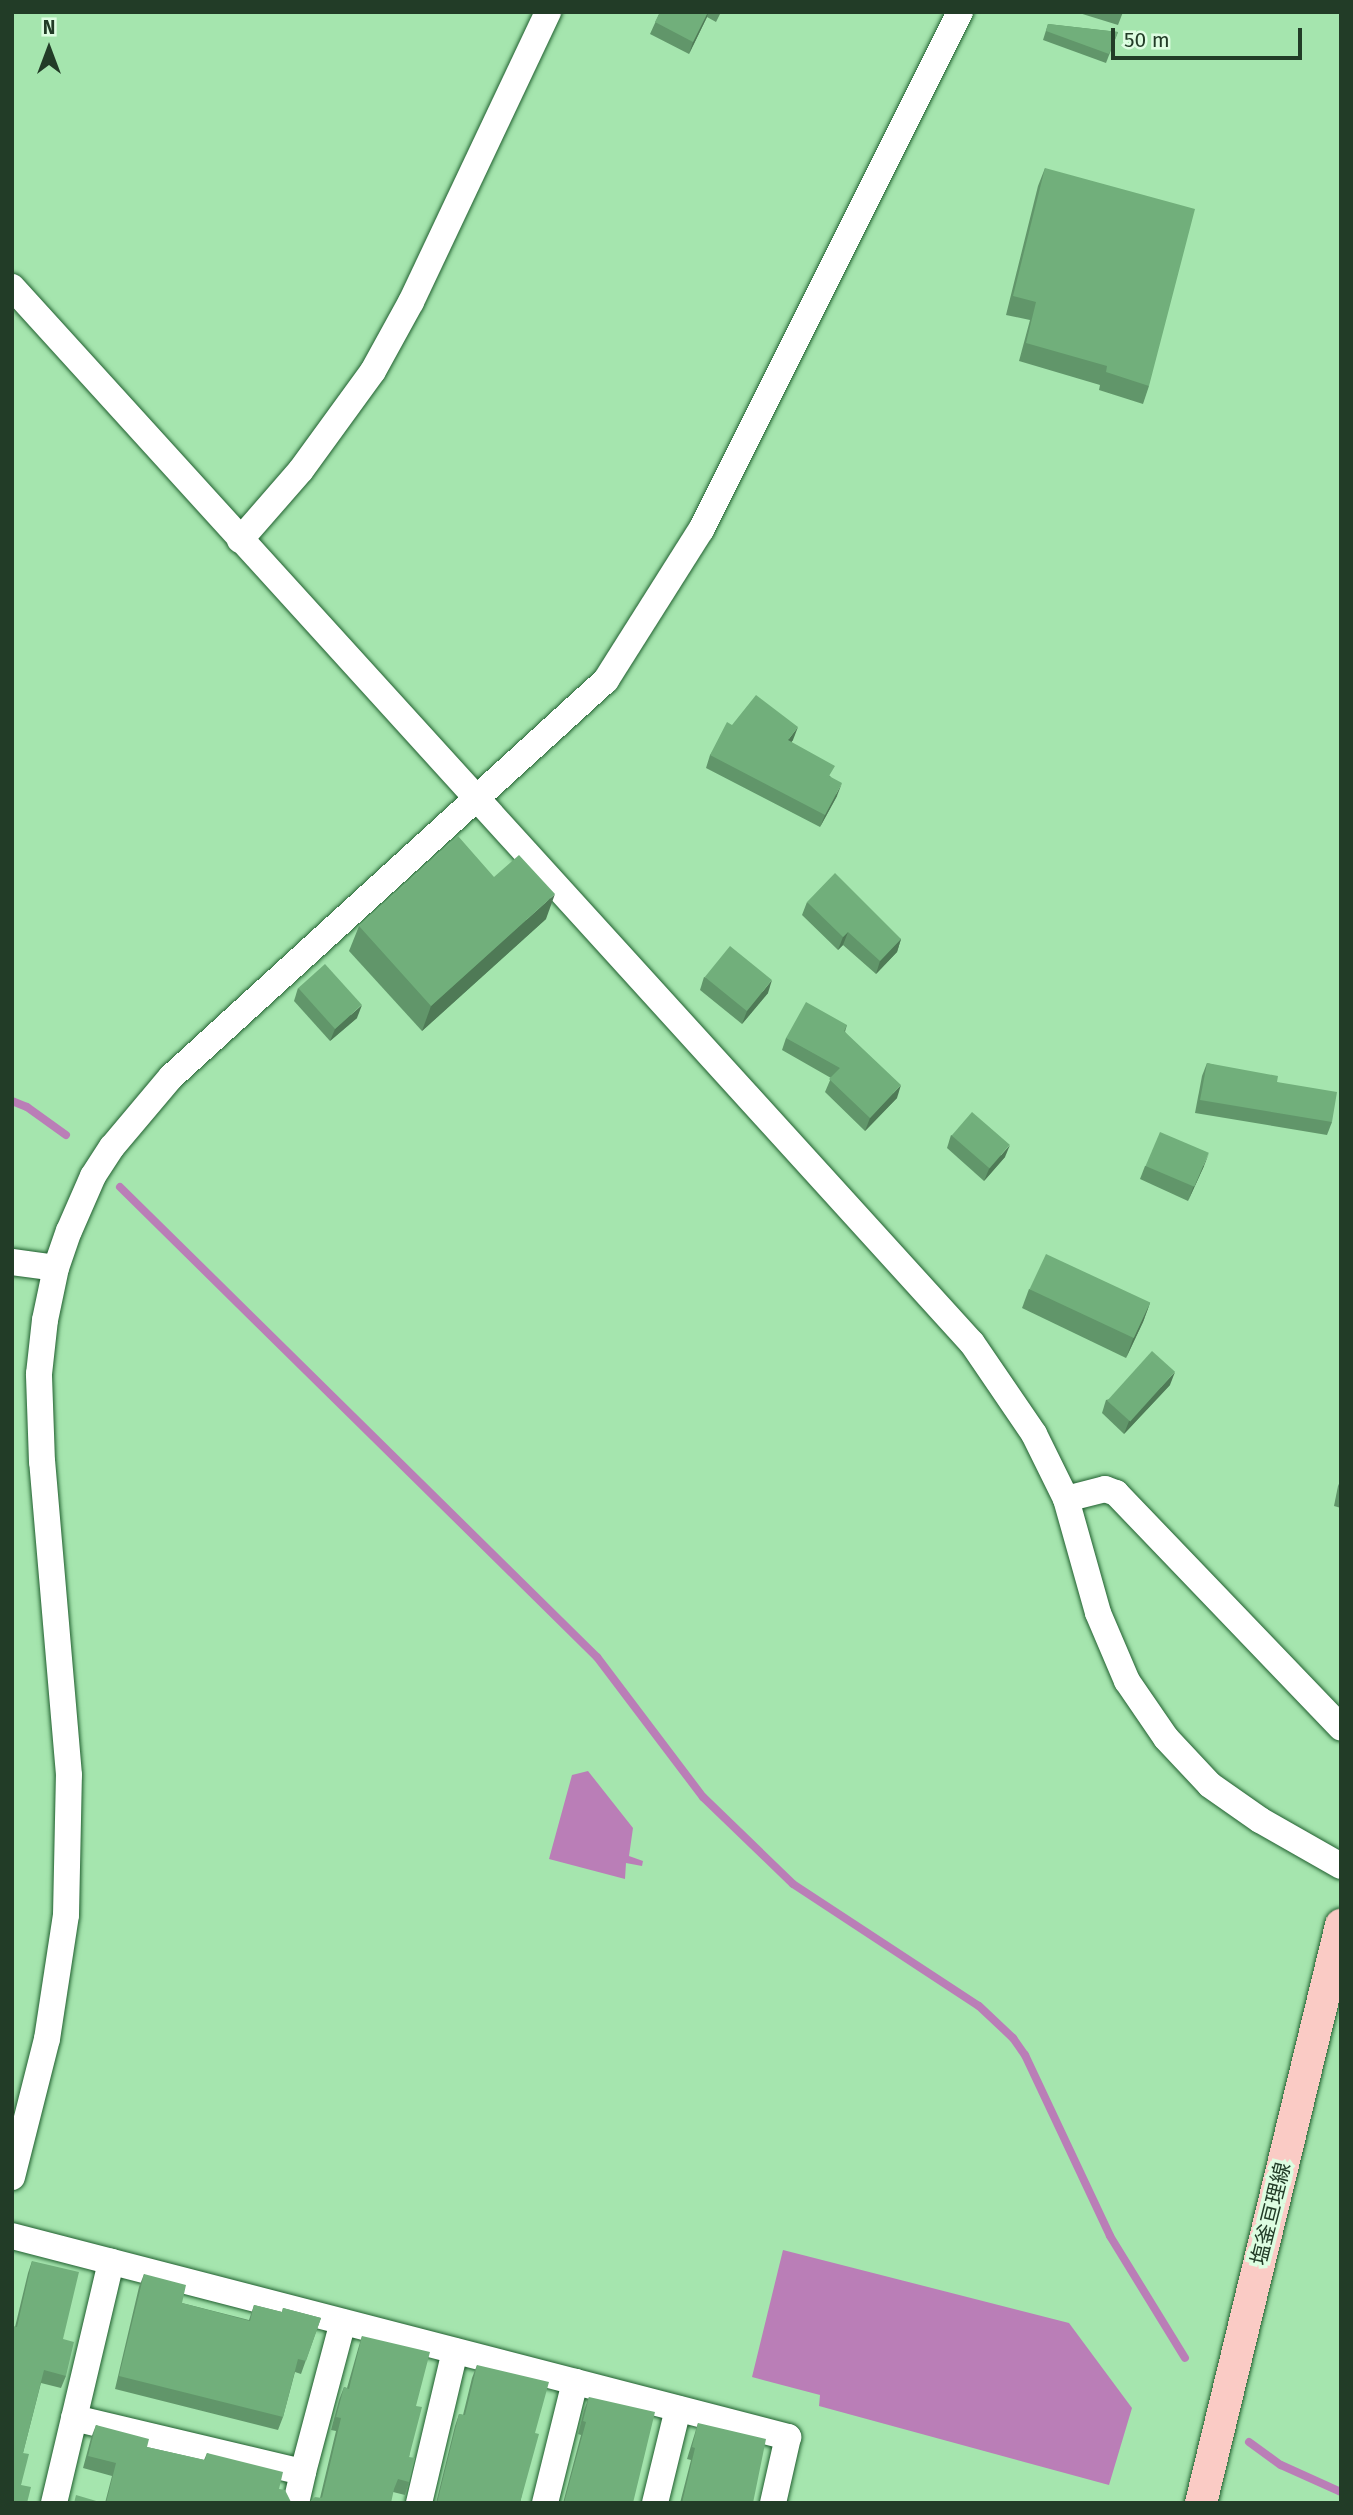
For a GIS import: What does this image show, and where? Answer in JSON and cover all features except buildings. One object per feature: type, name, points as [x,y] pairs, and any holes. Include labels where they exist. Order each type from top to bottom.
[{"type":"main road","name":"塩釜亘理線","points":[[1201,2503],[1341,1925]]},
{"type":"street","points":[[240,540],[301,470],[373,371],[411,302],[548,12]]},
{"type":"street","points":[[12,2177],[47,2039],[66,1915],[69,1774],[39,1418],[40,1346],[56,1268],[93,1176],[140,1111],[209,1041],[606,680],[640,631],[701,530],[960,12]]},
{"type":"street","points":[[12,287],[972,1343],[1034,1434],[1066,1499],[1098,1613],[1127,1681],[1166,1738],[1210,1785],[1260,1820],[1341,1866]]},
{"type":"street","points":[[12,1262],[56,1268]]},
{"type":"street","points":[[1066,1499],[1105,1489],[1116,1493],[1341,1728]]},
{"type":"street","points":[[12,2236],[788,2437],[773,2503]]},
{"type":"street","points":[[54,2503],[111,2262]]},
{"type":"street","points":[[296,2503],[344,2322]]},
{"type":"street","points":[[419,2503],[455,2351]]},
{"type":"street","points":[[545,2503],[575,2382]]},
{"type":"street","points":[[655,2503],[678,2409]]},
{"type":"street","points":[[74,2418],[303,2472]]},
{"type":"shaded area","points":[[588,1771],[633,1828],[629,1856],[643,1861],[642,1866],[626,1863],[625,1879],[549,1859],[572,1775]]},
{"type":"shaded area","points":[[783,2250],[1069,2323],[1132,2408],[1109,2485],[819,2406],[820,2395],[752,2377]]},
{"type":"waterway","points":[[12,1101],[27,1107],[66,1135]]},
{"type":"waterway","points":[[120,1187],[597,1657],[703,1797],[793,1884],[979,2006],[1013,2038],[1025,2055],[1110,2236],[1185,2358]]},
{"type":"waterway","points":[[1249,2442],[1281,2465],[1341,2492]]}]
